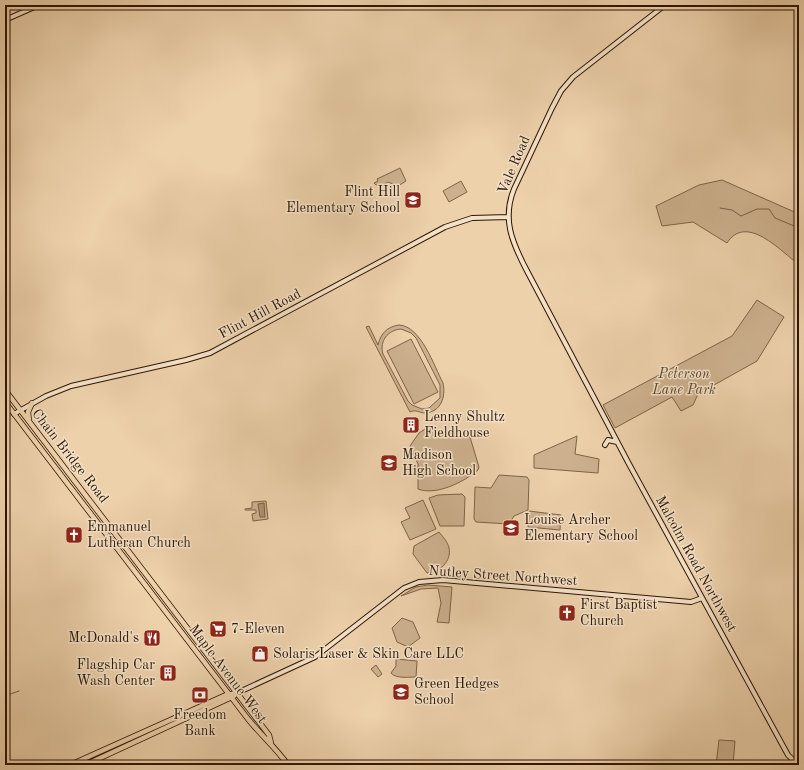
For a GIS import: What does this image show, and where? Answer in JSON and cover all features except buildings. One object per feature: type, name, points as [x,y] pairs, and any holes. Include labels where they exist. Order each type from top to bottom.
[{"type":"main road","name":"Chain Bridge Road","points":[[5,390],[176,611]]},
{"type":"main road","name":"Chain Bridge Road","points":[[5,402],[170,615]]},
{"type":"main road","points":[[30,422],[28,412],[32,403]]},
{"type":"main road","name":"Maple Avenue West","points":[[176,611],[269,735],[271,743]]},
{"type":"main road","name":"Maple Avenue West","points":[[170,615],[263,737],[271,743],[288,765]]},
{"type":"main road","points":[[85,765],[237,693]]},
{"type":"main road","points":[[70,765],[231,696]]},
{"type":"street","points":[[5,20],[39,5]]},
{"type":"street","name":"Vale Road","points":[[579,371],[519,256],[510,230],[508,217],[510,202],[514,189],[561,91],[573,77],[665,5]]},
{"type":"street","name":"Flint Hill Road","points":[[14,414],[32,403],[70,386],[186,360],[210,353],[445,227],[472,218],[508,217]]},
{"type":"street","name":"Malcolm Road Northwest","points":[[579,371],[788,755],[798,765]]},
{"type":"street","points":[[605,445],[608,440],[617,442]]},
{"type":"street","name":"Nutley Street Northwest","points":[[237,693],[315,657],[400,592],[419,582],[443,580],[691,602],[702,598]]},
{"type":"green space","points":[[400,168],[406,181],[398,186],[388,182],[381,186],[374,183],[378,181],[377,179]]},
{"type":"green space","points":[[722,180],[799,214],[799,265],[773,244],[753,233],[744,232],[735,235],[727,243],[693,222],[662,226],[656,206],[699,185]]},
{"type":"green space","points":[[461,181],[467,192],[449,202],[443,191]]},
{"type":"green space","name":"Peterson Lane Park","points":[[757,300],[784,317],[757,361],[698,394],[693,405],[681,411],[672,397],[615,428],[603,405],[732,336]]},
{"type":"green space","points":[[399,325],[407,327],[414,332],[431,357],[444,388],[441,403],[435,410],[425,413],[414,411],[410,412],[366,327],[369,326],[378,345],[385,331]],"holes":[[[401,329],[411,333],[416,338],[440,385],[440,398],[429,408],[422,409],[412,405],[408,401],[383,354],[382,345],[389,334]]]},
{"type":"green space","points":[[411,339],[438,392],[414,404],[387,351]]},
{"type":"green space","points":[[425,429],[470,437],[479,467],[478,470],[450,487],[433,491],[418,489],[418,464],[410,446],[419,433]]},
{"type":"green space","points":[[577,436],[575,454],[599,459],[598,473],[534,468],[534,455]]},
{"type":"green space","points":[[499,475],[527,477],[529,480],[528,510],[514,516],[509,524],[476,522],[474,519],[475,487],[491,488]]},
{"type":"green space","points":[[462,494],[465,497],[464,526],[440,526],[429,498],[438,495]]},
{"type":"green space","points":[[423,500],[436,529],[410,540],[401,522],[410,518],[405,508]]},
{"type":"green space","points":[[266,501],[268,519],[253,521],[252,514],[256,513],[256,510],[245,509],[252,508],[252,502]]},
{"type":"green space","points":[[529,511],[561,515],[560,530],[528,527]]},
{"type":"green space","points":[[439,532],[448,546],[449,557],[447,562],[440,569],[427,573],[413,554],[414,546]]},
{"type":"green space","points":[[428,585],[452,587],[449,623],[437,622],[441,603],[438,588],[421,589],[401,596],[416,587]]},
{"type":"green space","points":[[402,618],[413,622],[420,638],[408,647],[397,642],[392,628]]},
{"type":"green space","points":[[396,659],[417,661],[416,677],[399,677],[393,675],[391,673],[396,666]]},
{"type":"green space","points":[[376,665],[382,674],[378,677],[371,669]]},
{"type":"green space","points":[[719,740],[735,741],[733,765],[716,765]]},
{"type":"shaded area","points":[[264,503],[265,517],[260,517],[258,504]]},
{"type":"waterway","points":[[720,208],[732,210],[741,216],[757,209],[769,209],[775,218],[799,228]]},
{"type":"waterway","points":[[5,696],[19,691]]},
{"type":"place","name":"Flint Hill Elementary School","points":[[413,200]]},
{"type":"place","name":"Lenny Shultz Fieldhouse","points":[[411,425]]},
{"type":"place","name":"Madison High School","points":[[389,463]]},
{"type":"place","name":"Louise Archer Elementary School","points":[[511,528]]},
{"type":"place","name":"Emmanuel Lutheran Church","points":[[74,535]]},
{"type":"place","name":"First Baptist Church","points":[[567,613]]},
{"type":"place","name":"7-Eleven","points":[[218,629]]},
{"type":"place","name":"McDonald's","points":[[152,638]]},
{"type":"place","name":"Solaris Laser & Skin Care LLC","points":[[260,654]]},
{"type":"place","name":"Flagship Car Wash Center","points":[[168,673]]},
{"type":"place","name":"Green Hedges School","points":[[401,692]]},
{"type":"place","name":"Freedom Bank","points":[[200,695]]}]
